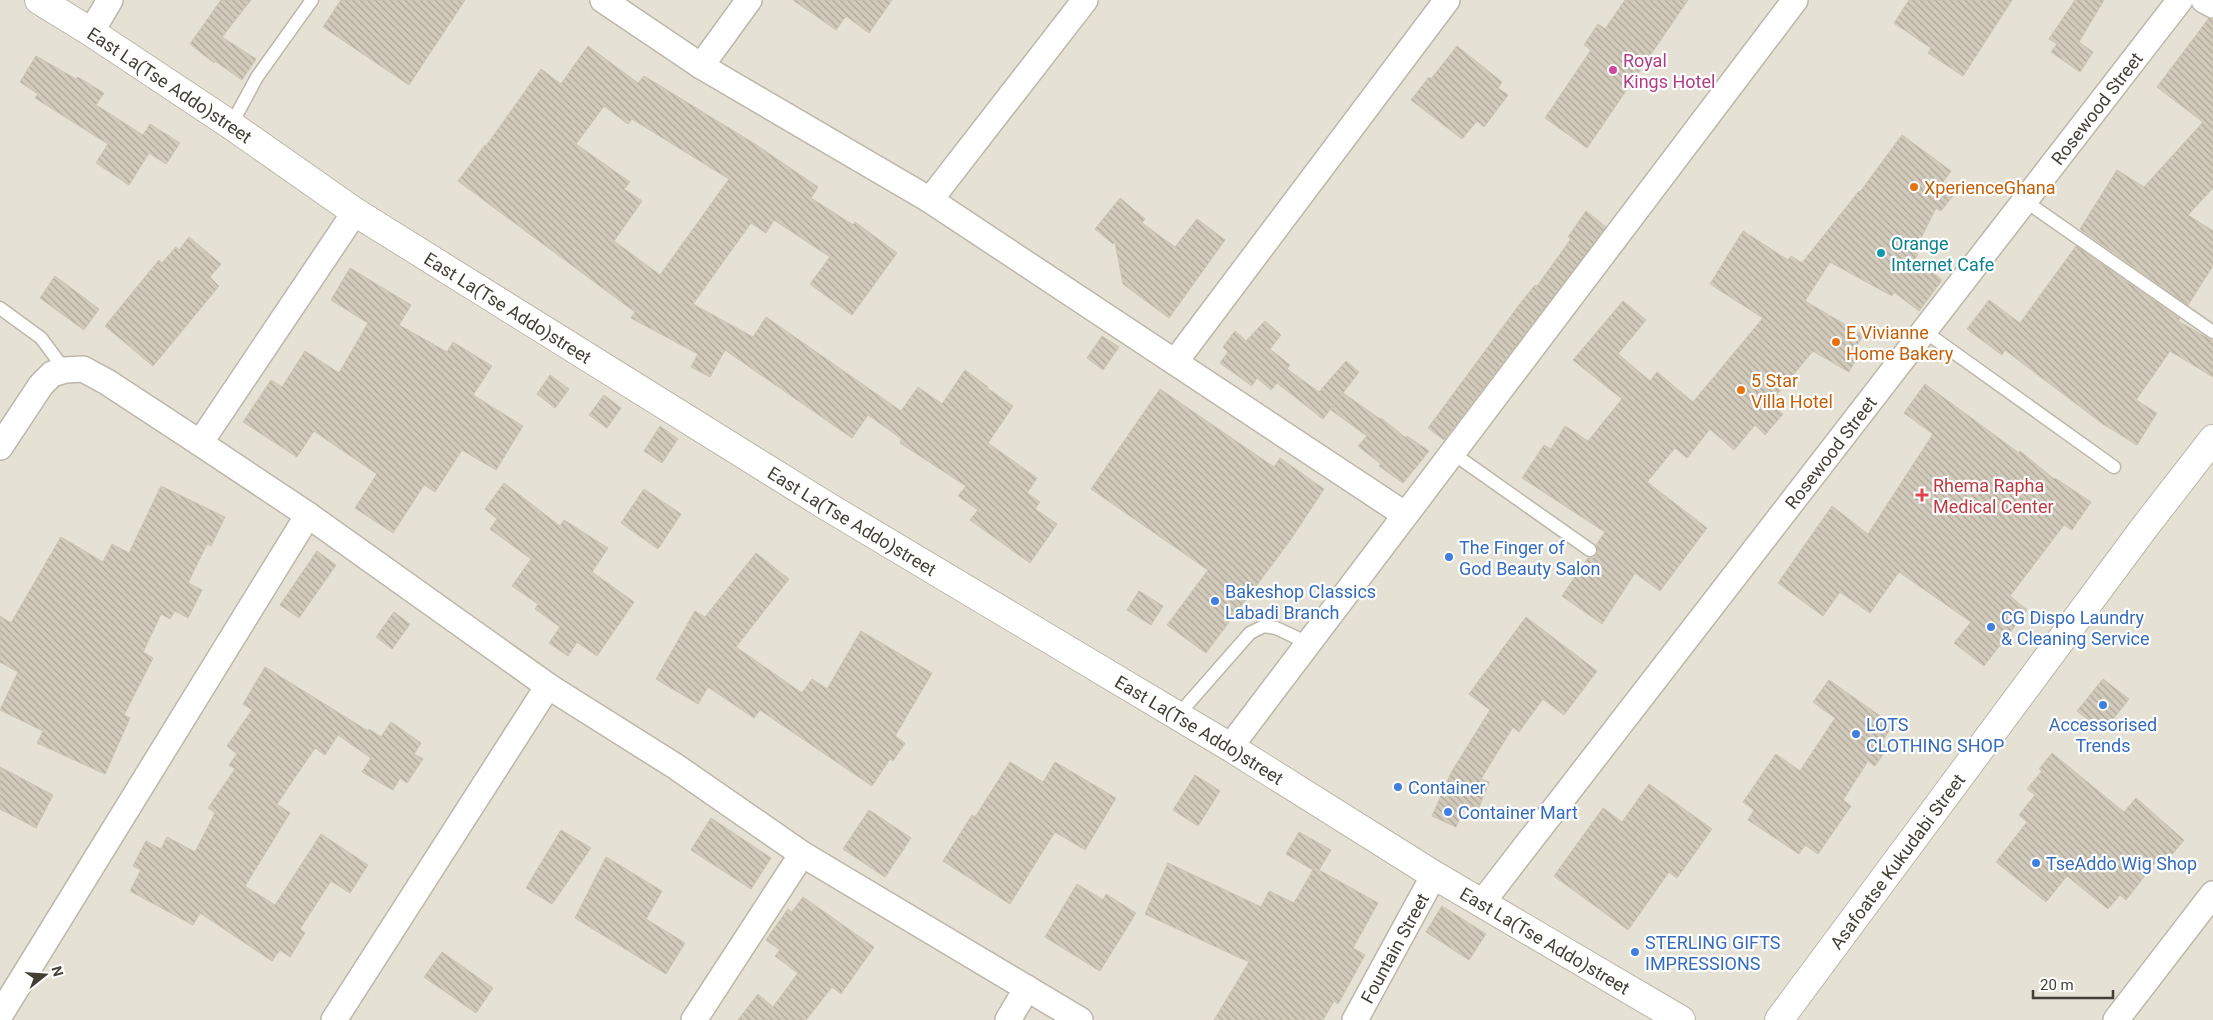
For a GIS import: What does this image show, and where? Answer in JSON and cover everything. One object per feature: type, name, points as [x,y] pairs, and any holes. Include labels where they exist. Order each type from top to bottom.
[{"type":"street","name":"East La(Tse Addo)street","points":[[39,0],[91,32],[231,125],[356,212],[824,506],[1230,747],[1481,904],[1681,1020]]},
{"type":"street","points":[[91,32],[110,0]]},
{"type":"street","points":[[603,0],[701,66],[930,200],[1404,514]]},
{"type":"street","points":[[701,66],[749,0]]},
{"type":"street","points":[[930,200],[1085,0]]},
{"type":"street","points":[[1175,362],[1447,0]]},
{"type":"street","points":[[1230,747],[1404,514],[1795,0]]},
{"type":"street","name":"Rosewood Street","points":[[1481,904],[2180,0]]},
{"type":"street","points":[[2204,0],[2213,5]]},
{"type":"street","points":[[200,443],[356,212]]},
{"type":"street","points":[[0,447],[41,385],[52,374],[65,370],[83,369],[107,382],[308,515],[548,686],[675,766],[802,854],[1080,1020]]},
{"type":"street","name":"Asafoatse Kukudabi Street","points":[[1779,1020],[2097,590],[2213,439]]},
{"type":"street","points":[[0,1015],[308,515]]},
{"type":"street","points":[[334,1020],[548,686]]},
{"type":"street","points":[[694,1020],[802,854]]},
{"type":"street","name":"Fountain Street","points":[[1355,1020],[1434,875]]},
{"type":"street","points":[[2116,1020],[2213,894]]},
{"type":"street","points":[[1008,1020],[1027,988]]},
{"type":"lane","points":[[231,125],[257,77],[312,0]]},
{"type":"lane","points":[[2025,201],[2213,332]]},
{"type":"lane","points":[[0,308],[41,338],[65,370]]},
{"type":"lane","points":[[1924,331],[2114,467]]},
{"type":"lane","points":[[1451,452],[1590,550]]},
{"type":"lane","points":[[1178,716],[1250,633],[1264,626],[1276,628],[1308,643]]},
{"type":"shaded area","points":[[0,0],[2213,0],[2213,1020],[0,1020]]},
{"type":"building","points":[[221,0],[251,0],[222,37],[256,59],[242,80],[215,61],[214,63],[190,44]]},
{"type":"building","points":[[341,0],[465,0],[409,85],[323,27]]},
{"type":"building","points":[[793,0],[892,0],[869,33],[846,16],[836,30]]},
{"type":"building","name":"Royal Kings Hotel","points":[[1625,0],[1688,0],[1587,148],[1545,118],[1591,50],[1584,45],[1598,24],[1605,29]]},
{"type":"building","points":[[1909,0],[2012,0],[1963,76],[1928,53],[1931,48],[1894,23]]},
{"type":"building","points":[[2075,0],[2104,0],[2079,42],[2093,52],[2080,72],[2051,52],[2057,44],[2049,39]]},
{"type":"building","points":[[2209,18],[2213,19],[2213,188],[2188,215],[2213,231],[2213,266],[2188,305],[2080,229],[2117,170],[2144,187],[2203,122],[2157,87]]},
{"type":"building","points":[[588,46],[638,83],[644,76],[755,144],[818,187],[811,198],[853,225],[855,222],[897,253],[852,315],[810,284],[830,257],[774,220],[766,233],[751,223],[693,304],[753,337],[766,317],[901,411],[918,387],[942,404],[965,370],[1013,406],[988,443],[1037,478],[1027,493],[1040,502],[1035,509],[1057,524],[1030,563],[970,520],[978,510],[958,496],[966,486],[900,443],[902,439],[868,415],[852,438],[725,350],[710,377],[691,367],[698,354],[631,318],[635,312],[458,181],[486,146],[541,69],[561,84]],"holes":[[[604,106],[628,124],[632,119],[729,179],[660,275],[614,241],[642,201],[624,189],[630,182],[576,144]]]},
{"type":"building","points":[[1457,46],[1502,82],[1498,88],[1508,95],[1484,127],[1477,121],[1462,139],[1411,100],[1429,77],[1431,79]]},
{"type":"building","points":[[36,56],[76,79],[78,77],[104,93],[96,105],[143,135],[150,124],[180,143],[166,164],[149,153],[129,185],[96,163],[108,144],[35,98],[38,94],[20,82]]},
{"type":"building","points":[[1902,135],[1951,171],[1943,182],[1956,192],[1941,211],[1936,208],[1914,252],[1918,254],[1915,259],[1942,280],[1919,311],[1894,292],[1892,296],[1830,262],[1805,301],[1863,335],[1854,351],[1859,354],[1849,372],[1813,351],[1770,403],[1783,414],[1765,435],[1755,425],[1734,450],[1710,429],[1687,458],[1675,448],[1647,482],[1707,528],[1660,591],[1635,573],[1602,624],[1562,596],[1588,558],[1593,558],[1597,554],[1596,545],[1605,532],[1522,478],[1544,445],[1551,449],[1565,426],[1588,441],[1622,399],[1573,360],[1623,301],[1646,320],[1618,354],[1650,381],[1657,372],[1693,402],[1763,318],[1710,284],[1743,231],[1788,260],[1791,256],[1802,263],[1860,192]]},
{"type":"building","points":[[1120,198],[1145,219],[1142,223],[1175,247],[1197,219],[1225,240],[1169,318],[1123,284],[1115,242],[1113,244],[1095,229]]},
{"type":"building","points":[[1586,211],[1606,227],[1444,440],[1428,428],[1519,305],[1535,285],[1537,286],[1571,239],[1568,237]]},
{"type":"building","points":[[189,237],[221,264],[210,277],[219,286],[153,366],[105,326],[159,260],[162,263],[176,247],[179,250]]},
{"type":"building","points":[[2076,246],[2180,319],[2178,321],[2213,341],[2213,377],[2170,351],[2136,400],[2157,413],[2137,445],[2103,424],[2005,350],[2002,355],[1967,329],[1989,300],[2020,323]]},
{"type":"building","points":[[350,268],[411,305],[399,325],[447,352],[453,342],[492,366],[473,395],[523,426],[496,470],[462,450],[435,492],[424,485],[393,533],[355,508],[377,474],[314,431],[297,457],[243,422],[271,380],[282,387],[305,351],[339,373],[368,323],[331,300]]},
{"type":"building","points":[[55,276],[99,309],[84,330],[40,298]]},
{"type":"building","points":[[1265,321],[1281,335],[1270,349],[1290,365],[1287,369],[1319,392],[1346,361],[1359,372],[1323,419],[1277,383],[1271,390],[1257,378],[1252,386],[1220,363],[1228,352],[1223,347],[1235,331],[1246,341]]},
{"type":"building","points":[[1102,336],[1119,347],[1103,370],[1087,358]]},
{"type":"building","points":[[550,375],[569,389],[555,408],[537,394]]},
{"type":"building","points":[[1925,384],[2019,453],[2020,451],[2054,479],[2091,502],[2072,530],[2064,525],[2010,596],[2027,610],[1984,666],[1954,643],[1971,622],[1899,572],[1870,613],[1840,592],[1823,616],[1778,583],[1832,506],[1868,534],[1933,434],[1904,413]]},
{"type":"building","points":[[1160,389],[1274,467],[1280,458],[1324,489],[1289,542],[1206,653],[1167,625],[1208,570],[1091,489]]},
{"type":"building","points":[[1343,393],[1381,418],[1406,438],[1407,436],[1429,451],[1403,483],[1379,466],[1381,464],[1358,446],[1367,436],[1331,410]]},
{"type":"building","points":[[604,395],[621,408],[607,428],[589,415]]},
{"type":"building","points":[[660,426],[678,439],[662,463],[644,451]]},
{"type":"building","points":[[504,483],[560,526],[564,520],[608,548],[592,572],[634,602],[597,656],[577,642],[568,656],[549,643],[560,627],[535,609],[538,604],[512,586],[531,559],[490,529],[497,519],[485,509]]},
{"type":"building","points":[[161,486],[225,517],[211,546],[207,544],[188,583],[202,590],[188,618],[175,611],[170,619],[161,614],[143,652],[153,658],[124,715],[130,718],[105,774],[37,743],[43,731],[0,710],[18,672],[0,662],[0,616],[11,623],[61,537],[103,562],[112,544],[129,553]]},
{"type":"building","points":[[644,489],[681,514],[658,549],[621,523]]},
{"type":"building","points":[[317,551],[336,565],[299,618],[280,605]]},
{"type":"building","points":[[756,553],[789,579],[736,647],[802,693],[812,679],[827,689],[861,631],[932,673],[895,736],[905,743],[893,761],[890,759],[872,786],[760,710],[754,718],[708,687],[698,704],[656,679],[695,611],[705,617]]},
{"type":"building","points":[[1139,591],[1163,606],[1151,625],[1127,610]]},
{"type":"building","points":[[394,612],[410,624],[392,649],[376,637]]},
{"type":"building","points":[[1526,617],[1597,671],[1564,715],[1543,699],[1519,732],[1513,727],[1481,779],[1489,782],[1478,810],[1466,805],[1456,827],[1432,816],[1452,771],[1490,710],[1469,694]]},
{"type":"building","points":[[265,667],[368,731],[369,729],[381,737],[391,722],[421,743],[414,754],[423,759],[407,783],[400,778],[393,790],[362,772],[371,758],[338,735],[325,755],[315,748],[277,804],[290,813],[245,886],[275,905],[321,834],[368,865],[350,893],[331,881],[300,929],[305,933],[290,957],[280,950],[272,961],[200,913],[193,925],[130,891],[141,870],[133,866],[146,841],[161,849],[167,837],[195,852],[215,813],[208,808],[235,769],[229,765],[237,754],[227,746],[252,710],[243,704]]},
{"type":"building","name":"Accessorised Trends","points":[[2103,679],[2129,699],[2103,732],[2077,711]]},
{"type":"building","points":[[1829,680],[1893,725],[1881,743],[1888,747],[1875,766],[1868,761],[1843,800],[1851,806],[1818,854],[1805,845],[1799,854],[1748,820],[1754,810],[1743,802],[1776,754],[1800,771],[1835,718],[1813,702]]},
{"type":"building","points":[[2052,753],[2124,812],[2136,798],[2184,840],[2164,864],[2158,859],[2126,900],[2120,895],[2108,909],[2067,876],[2046,902],[1996,862],[2027,822],[2019,815],[2035,795],[2027,789],[2042,771],[2039,769]]},
{"type":"building","points":[[1010,762],[1043,782],[1055,762],[1116,798],[1085,850],[1055,832],[1010,904],[943,861],[972,815],[975,817]]},
{"type":"building","points":[[0,767],[53,795],[36,828],[0,809]]},
{"type":"building","points":[[1195,775],[1220,791],[1198,826],[1173,810]]},
{"type":"building","points":[[1649,784],[1712,829],[1677,878],[1669,872],[1628,930],[1554,876],[1603,808],[1622,822]]},
{"type":"building","points":[[869,810],[911,838],[885,877],[843,849]]},
{"type":"building","points":[[711,818],[771,858],[751,889],[691,850]]},
{"type":"building","points":[[561,830],[591,848],[552,904],[526,888]]},
{"type":"building","points":[[1299,832],[1331,850],[1319,870],[1378,903],[1353,948],[1365,955],[1338,1004],[1334,1001],[1323,1020],[1214,1020],[1249,962],[1145,914],[1168,863],[1261,907],[1269,891],[1294,903],[1313,870],[1286,854]]},
{"type":"building","points":[[606,857],[662,891],[646,919],[685,943],[666,974],[575,918]]},
{"type":"building","points":[[1077,884],[1103,900],[1106,894],[1136,913],[1100,971],[1045,937]]},
{"type":"building","points":[[803,897],[874,947],[841,994],[832,987],[806,1020],[738,1020],[758,994],[773,1007],[798,973],[775,956],[780,950],[766,940],[788,909],[792,912]]},
{"type":"building","points":[[1442,906],[1486,934],[1469,960],[1426,932]]},
{"type":"building","points":[[442,952],[493,988],[476,1013],[424,977]]},
{"type":"place","name":"Royal Kings Hotel","points":[[1613,70]]},
{"type":"place","name":"XperienceGhana","points":[[1914,187]]},
{"type":"place","name":"Orange Internet Cafe","points":[[1881,253]]},
{"type":"place","name":"E Vivianne Home Bakery","points":[[1836,342]]},
{"type":"place","name":"5 Star Villa Hotel","points":[[1741,390]]},
{"type":"place","name":"Rhema Rapha Medical Center","points":[[1922,495]]},
{"type":"place","name":"The Finger of God Beauty Salon","points":[[1449,557]]},
{"type":"place","name":"Bakeshop Classics Labadi Branch","points":[[1215,601]]},
{"type":"place","name":"CG Dispo Laundry & Cleaning Service","points":[[1991,627]]},
{"type":"place","name":"Accessorised Trends","points":[[2103,705]]},
{"type":"place","name":"LOTS CLOTHING SHOP","points":[[1856,734]]},
{"type":"place","name":"Container","points":[[1398,787]]},
{"type":"place","name":"Container Mart","points":[[1448,812]]},
{"type":"place","name":"TseAddo Wig Shop","points":[[2036,863]]},
{"type":"place","name":"STERLING GIFTS IMPRESSIONS","points":[[1635,952]]}]
